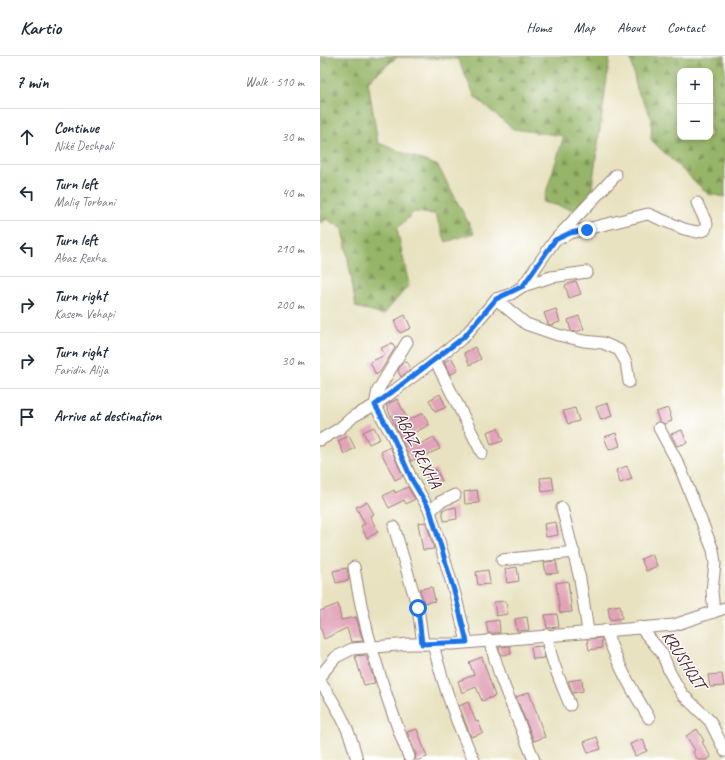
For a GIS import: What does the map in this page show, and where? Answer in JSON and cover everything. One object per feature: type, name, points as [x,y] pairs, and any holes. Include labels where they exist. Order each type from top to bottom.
[{"type":"street","points":[[523,286],[555,240],[616,175]]},
{"type":"street","points":[[555,240],[570,233],[648,214],[684,229],[697,232],[705,230],[707,224],[697,203]]},
{"type":"street","points":[[320,440],[339,429],[354,416],[375,405],[464,337],[496,299],[523,286],[551,277],[587,272]]},
{"type":"street","points":[[496,299],[526,324],[558,335],[584,341],[603,343],[619,350],[626,362],[629,382]]},
{"type":"street","name":"ABAZ REXHA","points":[[407,342],[378,390],[375,405],[393,437],[412,480],[430,510],[455,594],[467,642]]},
{"type":"street","points":[[435,360],[482,453]]},
{"type":"street","points":[[659,428],[679,465],[713,550],[716,563],[712,591],[714,612]]},
{"type":"street","name":"ABAZ REXHA","points":[[430,510],[440,502],[455,495]]},
{"type":"street","points":[[562,508],[574,552],[588,631]]},
{"type":"street","points":[[394,527],[428,644],[461,734],[474,760]]},
{"type":"street","points":[[502,560],[574,552]]},
{"type":"street","points":[[354,568],[359,599],[371,647],[409,757]]},
{"type":"street","points":[[320,676],[336,657],[352,649],[467,642],[674,625],[725,608]]},
{"type":"street","name":"KRUSHQIT","points":[[640,627],[662,653],[670,673],[682,694],[710,721],[725,751]]},
{"type":"street","points":[[606,630],[632,689],[649,718]]},
{"type":"street","points":[[547,635],[549,648],[570,705]]},
{"type":"street","points":[[489,640],[500,674],[534,760]]},
{"type":"street","points":[[320,682],[336,704],[353,744],[357,760]]},
{"type":"green space","points":[[320,56],[610,56],[591,194],[575,210],[543,202],[564,136],[513,129],[475,97],[458,59],[397,57],[368,81],[378,143],[438,166],[474,233],[446,242],[435,214],[414,212],[397,229],[409,285],[383,315],[356,307],[343,229],[327,219],[320,223]]},
{"type":"green space","points":[[630,56],[725,56],[725,197],[708,194],[651,140],[652,119],[637,90]]},
{"type":"building","points":[[576,281],[581,294],[569,298],[565,285]]},
{"type":"building","points":[[556,309],[560,322],[551,325],[548,324],[544,313]]},
{"type":"building","points":[[405,315],[411,328],[400,333],[394,321]]},
{"type":"building","points":[[579,316],[584,329],[576,332],[571,331],[568,320]]},
{"type":"building","points":[[392,343],[395,348],[380,372],[376,375],[370,362],[385,355],[381,348]]},
{"type":"building","points":[[475,347],[481,359],[470,365],[464,353]]},
{"type":"building","points":[[452,358],[458,370],[450,375],[444,362]]},
{"type":"building","points":[[407,362],[411,369],[401,377],[398,371],[402,363]]},
{"type":"building","points":[[440,394],[446,407],[435,412],[429,400]]},
{"type":"building","points":[[397,399],[408,420],[423,413],[429,425],[410,435],[416,446],[434,437],[440,449],[411,461],[386,405]]},
{"type":"building","points":[[608,403],[612,416],[601,420],[596,407]]},
{"type":"building","points":[[575,408],[579,421],[568,424],[563,411]]},
{"type":"building","points":[[668,408],[672,421],[664,424],[659,421],[656,412]]},
{"type":"building","points":[[374,427],[380,439],[369,444],[363,432]]},
{"type":"building","points":[[498,428],[503,441],[491,445],[487,432]]},
{"type":"building","points":[[682,430],[687,443],[677,446],[671,434]]},
{"type":"building","points":[[616,433],[620,446],[609,450],[604,437]]},
{"type":"building","points":[[349,436],[355,448],[344,454],[338,441]]},
{"type":"building","points":[[390,447],[403,476],[395,480],[381,452]]},
{"type":"building","points":[[627,466],[632,479],[620,483],[616,470]]},
{"type":"building","points":[[436,469],[442,481],[432,487],[425,474]]},
{"type":"building","points":[[552,477],[554,490],[542,492],[540,478]]},
{"type":"building","points":[[408,487],[415,499],[406,504],[404,500],[389,508],[383,496],[394,490],[395,493]]},
{"type":"building","points":[[477,490],[479,503],[465,504],[464,492]]},
{"type":"building","points":[[367,502],[374,514],[370,516],[378,532],[367,538],[361,526],[365,524],[356,507]]},
{"type":"building","points":[[456,507],[457,519],[444,521],[442,510]]},
{"type":"building","points":[[426,522],[434,549],[423,550],[418,523]]},
{"type":"building","points":[[556,522],[558,535],[546,537],[544,524]]},
{"type":"building","points":[[652,554],[657,566],[646,571],[641,559]]},
{"type":"building","points":[[556,561],[558,573],[546,574],[544,562]]},
{"type":"building","points":[[517,567],[519,581],[507,583],[505,569]]},
{"type":"building","points":[[347,568],[349,580],[336,583],[333,571]]},
{"type":"building","points":[[488,570],[490,584],[478,585],[476,572]]},
{"type":"building","points":[[568,581],[572,612],[560,613],[556,583]]},
{"type":"building","points":[[432,587],[435,601],[424,603],[420,589]]},
{"type":"building","points":[[506,601],[508,614],[496,616],[494,602]]},
{"type":"building","points":[[338,604],[341,620],[356,617],[363,641],[351,642],[347,628],[324,639],[320,625],[320,611]]},
{"type":"building","points":[[620,605],[622,618],[610,620],[608,607]]},
{"type":"building","points":[[557,614],[559,627],[547,628],[545,615]]},
{"type":"building","points":[[527,617],[529,630],[517,631],[515,619]]},
{"type":"building","points":[[499,620],[500,633],[488,633],[486,622]]},
{"type":"building","points":[[601,638],[602,648],[589,650],[587,639]]},
{"type":"building","points":[[510,646],[511,654],[501,655],[499,647]]},
{"type":"building","points":[[542,646],[545,658],[533,659],[531,647]]},
{"type":"building","points":[[366,655],[375,683],[364,685],[355,656]]},
{"type":"building","points":[[482,657],[495,696],[482,701],[476,687],[462,693],[458,681],[474,675],[469,662]]},
{"type":"building","points":[[722,674],[724,686],[710,687],[708,675]]},
{"type":"building","points":[[582,679],[583,691],[573,693],[568,681]]},
{"type":"building","points":[[529,692],[545,737],[534,741],[516,697]]},
{"type":"building","points":[[468,702],[476,722],[478,721],[483,733],[471,737],[459,706]]},
{"type":"building","points":[[417,729],[427,757],[415,760],[416,754],[407,732]]},
{"type":"building","points":[[697,729],[704,741],[702,742],[711,757],[706,760],[698,760],[693,752],[695,750],[686,736]]},
{"type":"building","points":[[597,737],[601,749],[588,753],[584,742]]},
{"type":"building","points":[[643,739],[647,751],[635,756],[630,744]]},
{"type":"route","points":[[418,608],[422,644],[453,644],[467,642],[455,594],[430,510],[412,480],[393,437],[375,405],[423,370],[464,337],[496,299],[511,294],[523,286],[555,240],[570,233],[587,230]]}]
